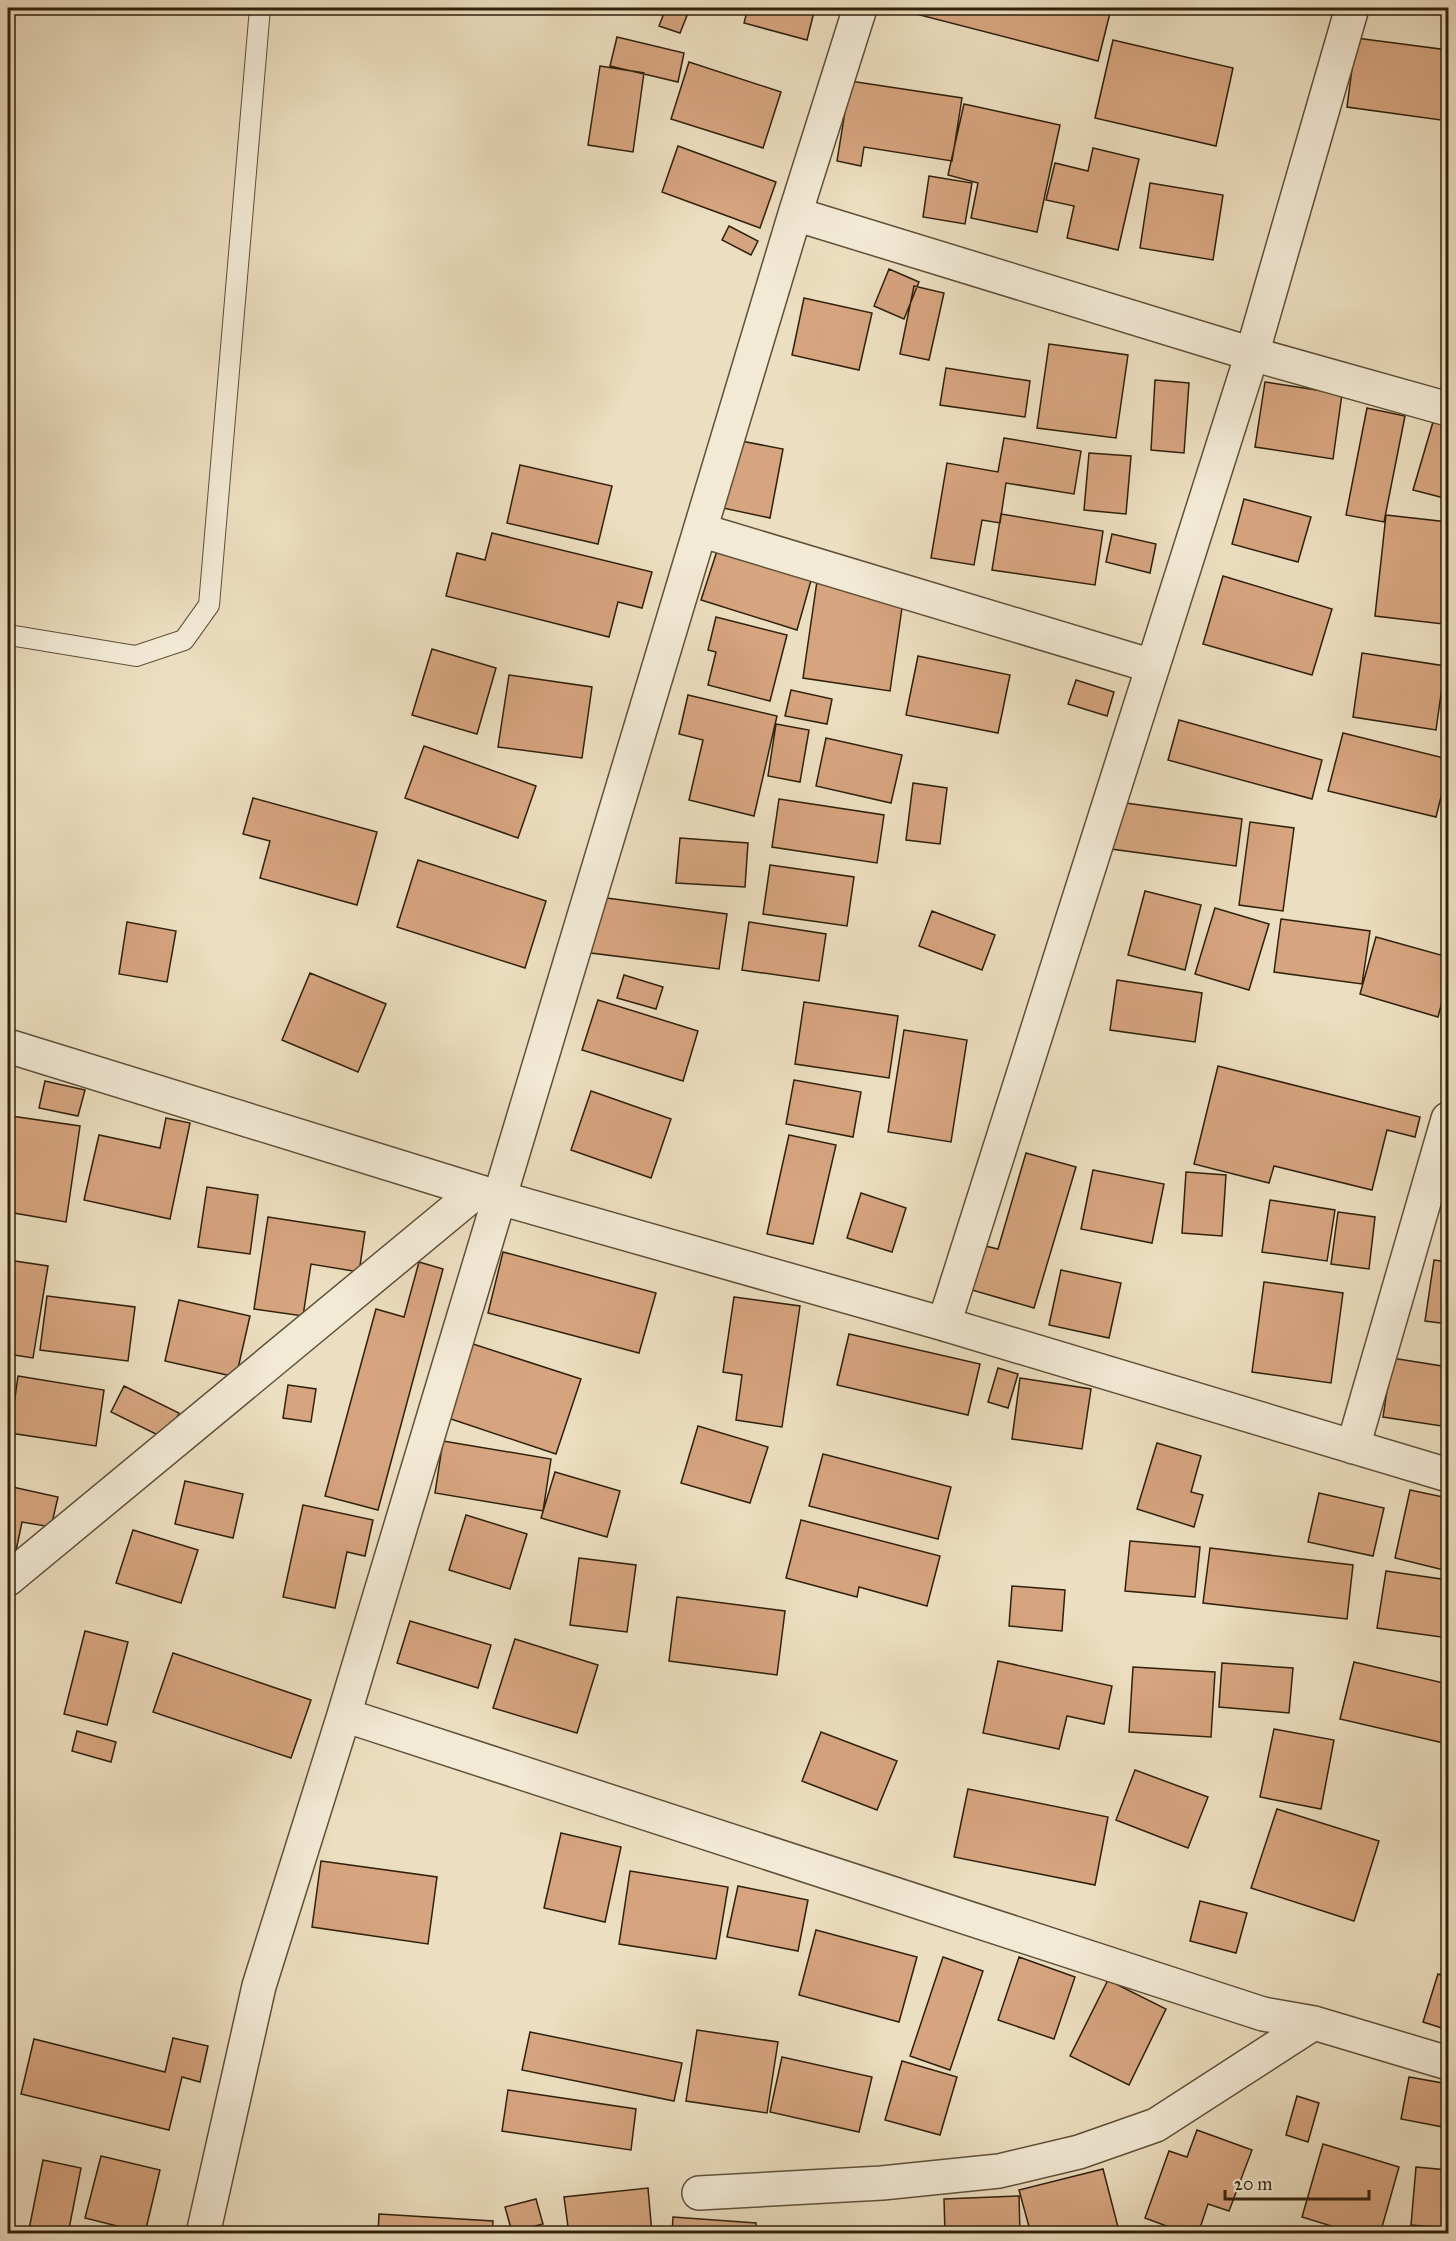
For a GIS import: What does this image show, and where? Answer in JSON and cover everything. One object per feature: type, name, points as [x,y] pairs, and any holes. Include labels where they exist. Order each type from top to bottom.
[{"type":"street","points":[[203,2234],[259,1986],[344,1715],[489,1194],[700,530],[860,8]]},
{"type":"street","points":[[944,1324],[1252,354],[1352,8]]},
{"type":"street","points":[[795,214],[1252,354],[1449,409]]},
{"type":"street","points":[[700,530],[1152,666]]},
{"type":"street","points":[[8,1046],[489,1194],[944,1324],[1449,1474]]},
{"type":"street","points":[[1353,1447],[1449,1119]]},
{"type":"street","points":[[8,1579],[489,1194]]},
{"type":"street","points":[[344,1715],[1263,2014],[1314,2023],[1449,2063]]},
{"type":"street","points":[[699,2193],[882,2183],[988,2172],[1078,2152],[1156,2125],[1314,2023]]},
{"type":"lane","points":[[15,636],[136,656],[184,640],[209,605],[260,8]]},
{"type":"building","points":[[666,8],[690,8],[680,33],[659,26]]},
{"type":"building","points":[[748,8],[815,8],[807,40],[744,23]]},
{"type":"building","points":[[917,8],[1111,9],[1098,61],[916,14]]},
{"type":"building","points":[[617,37],[684,53],[678,82],[610,66]]},
{"type":"building","points":[[1356,38],[1448,50],[1448,121],[1347,107]]},
{"type":"building","points":[[1113,40],[1233,68],[1216,146],[1095,118]]},
{"type":"building","points":[[689,62],[781,92],[763,148],[671,119]]},
{"type":"building","points":[[600,66],[644,73],[633,152],[588,145]]},
{"type":"building","points":[[850,81],[962,98],[952,161],[864,147],[861,166],[837,161]]},
{"type":"building","points":[[964,104],[1060,125],[1037,232],[971,218],[978,183],[948,175]]},
{"type":"building","points":[[678,146],[776,182],[760,228],[662,192]]},
{"type":"building","points":[[1093,148],[1139,159],[1118,250],[1067,238],[1074,206],[1046,200],[1055,163],[1088,171]]},
{"type":"building","points":[[929,176],[972,183],[965,224],[923,217]]},
{"type":"building","points":[[1150,183],[1223,195],[1213,260],[1140,248]]},
{"type":"building","points":[[729,226],[758,241],[751,255],[722,240]]},
{"type":"building","points":[[889,269],[919,282],[904,319],[874,306]]},
{"type":"building","points":[[914,286],[944,293],[929,360],[900,354]]},
{"type":"building","points":[[804,298],[872,313],[859,370],[792,355]]},
{"type":"building","points":[[1049,344],[1128,355],[1116,438],[1037,428]]},
{"type":"building","points":[[946,368],[1030,381],[1025,417],[940,405]]},
{"type":"building","points":[[1155,380],[1189,383],[1184,453],[1151,450]]},
{"type":"building","points":[[1265,382],[1342,394],[1333,459],[1255,447]]},
{"type":"building","points":[[1367,408],[1405,416],[1384,522],[1346,515]]},
{"type":"building","points":[[1433,422],[1448,426],[1448,499],[1413,490]]},
{"type":"building","points":[[1004,438],[1081,451],[1074,494],[1006,483],[1000,523],[982,520],[974,565],[931,558],[947,463],[998,472]]},
{"type":"building","points":[[736,440],[783,449],[770,518],[723,508]]},
{"type":"building","points":[[1089,453],[1131,456],[1126,514],[1084,510]]},
{"type":"building","points":[[520,465],[612,486],[598,544],[507,523]]},
{"type":"building","points":[[1244,499],[1311,517],[1298,562],[1232,544]]},
{"type":"building","points":[[1001,514],[1103,531],[1095,585],[992,570]]},
{"type":"building","points":[[1386,515],[1448,522],[1448,568],[1443,624],[1375,616]]},
{"type":"building","points":[[492,533],[652,572],[642,608],[618,602],[609,637],[446,596],[457,553],[485,560]]},
{"type":"building","points":[[1112,534],[1156,544],[1150,573],[1106,562]]},
{"type":"building","points":[[718,548],[812,577],[797,630],[701,600]]},
{"type":"building","points":[[1223,576],[1332,609],[1312,675],[1203,644]]},
{"type":"building","points":[[817,581],[904,594],[890,691],[803,678]]},
{"type":"building","points":[[716,617],[787,635],[770,701],[708,685],[716,652],[708,650]]},
{"type":"building","points":[[432,649],[496,668],[477,734],[412,715]]},
{"type":"building","points":[[1362,653],[1445,666],[1436,730],[1353,717]]},
{"type":"building","points":[[918,656],[1010,675],[998,733],[906,715]]},
{"type":"building","points":[[509,675],[592,687],[582,758],[498,747]]},
{"type":"building","points":[[1076,680],[1114,692],[1107,716],[1068,704]]},
{"type":"building","points":[[791,690],[832,699],[827,724],[785,716]]},
{"type":"building","points":[[688,695],[777,716],[754,816],[689,800],[703,740],[679,734]]},
{"type":"building","points":[[1179,720],[1322,760],[1312,799],[1168,760]]},
{"type":"building","points":[[776,724],[809,730],[800,782],[768,776]]},
{"type":"building","points":[[1343,733],[1448,759],[1448,769],[1436,817],[1328,791]]},
{"type":"building","points":[[826,738],[902,755],[891,803],[816,786]]},
{"type":"building","points":[[424,746],[536,786],[518,838],[405,798]]},
{"type":"building","points":[[913,783],[947,788],[940,844],[906,840]]},
{"type":"building","points":[[253,798],[377,832],[357,905],[260,878],[270,841],[243,834]]},
{"type":"building","points":[[779,799],[884,815],[877,863],[772,847]]},
{"type":"building","points":[[1111,801],[1242,819],[1236,866],[1104,848]]},
{"type":"building","points":[[1250,822],[1294,828],[1283,911],[1239,905]]},
{"type":"building","points":[[680,838],[748,843],[745,887],[676,883]]},
{"type":"building","points":[[418,860],[546,901],[525,968],[397,927]]},
{"type":"building","points":[[770,865],[854,877],[847,926],[763,914]]},
{"type":"building","points":[[1145,891],[1201,905],[1185,970],[1128,955]]},
{"type":"building","points":[[599,897],[727,914],[719,969],[591,953]]},
{"type":"building","points":[[1215,908],[1269,924],[1249,990],[1195,974]]},
{"type":"building","points":[[932,911],[995,935],[982,970],[919,946]]},
{"type":"building","points":[[1281,919],[1370,931],[1362,984],[1274,972]]},
{"type":"building","points":[[127,922],[176,931],[167,982],[119,974]]},
{"type":"building","points":[[749,922],[826,934],[819,981],[742,970]]},
{"type":"building","points":[[1376,937],[1448,957],[1448,980],[1438,1017],[1360,994]]},
{"type":"building","points":[[310,973],[386,1004],[358,1072],[282,1040]]},
{"type":"building","points":[[624,975],[663,987],[656,1009],[617,998]]},
{"type":"building","points":[[1117,980],[1202,993],[1195,1042],[1110,1030]]},
{"type":"building","points":[[598,1000],[698,1031],[683,1081],[582,1050]]},
{"type":"building","points":[[804,1002],[898,1016],[889,1078],[795,1064]]},
{"type":"building","points":[[904,1030],[967,1040],[951,1142],[888,1132]]},
{"type":"building","points":[[1218,1066],[1420,1117],[1415,1137],[1387,1130],[1372,1190],[1274,1166],[1269,1183],[1194,1164]]},
{"type":"building","points":[[794,1080],[861,1092],[853,1137],[786,1124]]},
{"type":"building","points":[[45,1081],[85,1090],[78,1116],[39,1108]]},
{"type":"building","points":[[591,1091],[671,1119],[651,1178],[571,1150]]},
{"type":"building","points":[[11,1116],[80,1126],[66,1222],[8,1212],[8,1137]]},
{"type":"building","points":[[166,1118],[190,1123],[170,1219],[84,1200],[99,1135],[160,1148]]},
{"type":"building","points":[[789,1135],[836,1145],[813,1244],[767,1234]]},
{"type":"building","points":[[1026,1153],[1076,1167],[1034,1308],[972,1290],[985,1246],[998,1249]]},
{"type":"building","points":[[1093,1170],[1164,1184],[1152,1243],[1081,1229]]},
{"type":"building","points":[[1186,1172],[1226,1175],[1222,1236],[1182,1233]]},
{"type":"building","points":[[207,1187],[258,1195],[250,1254],[198,1247]]},
{"type":"building","points":[[861,1193],[906,1208],[892,1252],[847,1238]]},
{"type":"building","points":[[1270,1200],[1335,1210],[1327,1261],[1262,1252]]},
{"type":"building","points":[[1338,1212],[1375,1217],[1369,1269],[1331,1264]]},
{"type":"building","points":[[268,1217],[365,1232],[359,1272],[311,1264],[303,1316],[254,1309]]},
{"type":"building","points":[[503,1252],[656,1293],[639,1353],[488,1313]]},
{"type":"building","points":[[8,1260],[48,1266],[33,1358],[8,1354]]},
{"type":"building","points":[[1434,1260],[1448,1262],[1448,1324],[1425,1321]]},
{"type":"building","points":[[419,1262],[443,1269],[378,1510],[325,1496],[376,1309],[404,1317]]},
{"type":"building","points":[[1061,1270],[1121,1283],[1109,1338],[1049,1325]]},
{"type":"building","points":[[1264,1282],[1343,1293],[1331,1383],[1252,1372]]},
{"type":"building","points":[[47,1296],[135,1307],[128,1361],[40,1350]]},
{"type":"building","points":[[734,1297],[800,1306],[782,1427],[736,1420],[742,1375],[723,1372]]},
{"type":"building","points":[[179,1300],[250,1316],[236,1377],[165,1361]]},
{"type":"building","points":[[849,1334],[980,1364],[968,1415],[837,1385]]},
{"type":"building","points":[[473,1344],[581,1379],[556,1454],[448,1418]]},
{"type":"building","points":[[1392,1358],[1448,1367],[1448,1427],[1383,1417]]},
{"type":"building","points":[[998,1368],[1018,1374],[1008,1408],[988,1402]]},
{"type":"building","points":[[18,1376],[104,1390],[96,1446],[10,1433]]},
{"type":"building","points":[[1020,1378],[1091,1389],[1082,1449],[1012,1439]]},
{"type":"building","points":[[288,1385],[316,1389],[311,1422],[283,1418]]},
{"type":"building","points":[[124,1386],[179,1413],[166,1439],[111,1412]]},
{"type":"building","points":[[698,1426],[768,1447],[750,1503],[681,1483]]},
{"type":"building","points":[[443,1441],[551,1459],[543,1511],[435,1493]]},
{"type":"building","points":[[1157,1443],[1201,1456],[1191,1492],[1203,1495],[1194,1527],[1137,1509]]},
{"type":"building","points":[[823,1454],[951,1487],[938,1539],[809,1506]]},
{"type":"building","points":[[555,1472],[620,1491],[607,1537],[541,1518]]},
{"type":"building","points":[[185,1481],[243,1494],[233,1538],[175,1524]]},
{"type":"building","points":[[8,1486],[58,1497],[51,1527],[22,1522],[13,1565],[8,1564]]},
{"type":"building","points":[[1410,1490],[1448,1498],[1448,1571],[1395,1558]]},
{"type":"building","points":[[1319,1493],[1384,1508],[1373,1556],[1308,1542]]},
{"type":"building","points":[[303,1505],[373,1520],[365,1556],[347,1552],[335,1608],[283,1597]]},
{"type":"building","points":[[466,1515],[527,1534],[510,1589],[449,1570]]},
{"type":"building","points":[[801,1520],[940,1556],[927,1606],[859,1587],[857,1597],[786,1578]]},
{"type":"building","points":[[133,1530],[198,1550],[181,1603],[116,1583]]},
{"type":"building","points":[[1130,1541],[1200,1547],[1195,1597],[1125,1591]]},
{"type":"building","points":[[1210,1548],[1353,1565],[1347,1619],[1203,1603]]},
{"type":"building","points":[[579,1558],[636,1565],[627,1632],[570,1625]]},
{"type":"building","points":[[1386,1571],[1448,1580],[1448,1638],[1377,1628]]},
{"type":"building","points":[[1012,1586],[1065,1590],[1062,1631],[1009,1626]]},
{"type":"building","points":[[677,1597],[785,1611],[777,1675],[669,1661]]},
{"type":"building","points":[[410,1621],[491,1645],[478,1688],[397,1663]]},
{"type":"building","points":[[85,1631],[128,1642],[107,1725],[64,1714]]},
{"type":"building","points":[[515,1639],[598,1665],[577,1733],[493,1708]]},
{"type":"building","points":[[173,1653],[311,1700],[291,1758],[153,1712]]},
{"type":"building","points":[[998,1661],[1112,1686],[1104,1724],[1067,1716],[1059,1749],[983,1733]]},
{"type":"building","points":[[1354,1662],[1448,1684],[1448,1744],[1340,1719]]},
{"type":"building","points":[[1222,1663],[1293,1668],[1289,1713],[1219,1707]]},
{"type":"building","points":[[1133,1667],[1215,1672],[1211,1737],[1129,1732]]},
{"type":"building","points":[[1274,1729],[1334,1740],[1321,1809],[1260,1797]]},
{"type":"building","points":[[77,1731],[116,1742],[111,1762],[72,1751]]},
{"type":"building","points":[[821,1732],[897,1761],[877,1810],[802,1781]]},
{"type":"building","points":[[1135,1770],[1208,1797],[1188,1848],[1116,1820]]},
{"type":"building","points":[[968,1789],[1108,1817],[1095,1885],[954,1857]]},
{"type":"building","points":[[1277,1809],[1379,1841],[1354,1921],[1251,1888]]},
{"type":"building","points":[[561,1833],[621,1847],[605,1922],[544,1908]]},
{"type":"building","points":[[321,1861],[437,1877],[428,1944],[312,1927]]},
{"type":"building","points":[[630,1871],[728,1887],[716,1959],[619,1944]]},
{"type":"building","points":[[738,1886],[808,1900],[798,1951],[727,1937]]},
{"type":"building","points":[[1200,1901],[1247,1913],[1236,1953],[1190,1941]]},
{"type":"building","points":[[816,1930],[917,1957],[899,2022],[799,1995]]},
{"type":"building","points":[[943,1957],[983,1971],[950,2070],[910,2056]]},
{"type":"building","points":[[1019,1957],[1075,1977],[1054,2039],[998,2020]]},
{"type":"building","points":[[1438,1974],[1448,1977],[1448,2030],[1423,2022]]},
{"type":"building","points":[[1108,1980],[1166,2009],[1129,2085],[1070,2056]]},
{"type":"building","points":[[697,2030],[778,2042],[767,2113],[686,2101]]},
{"type":"building","points":[[530,2032],[682,2063],[674,2101],[522,2070]]},
{"type":"building","points":[[173,2038],[208,2046],[200,2082],[182,2077],[169,2130],[21,2094],[34,2039],[165,2072]]},
{"type":"building","points":[[782,2057],[872,2077],[859,2132],[770,2112]]},
{"type":"building","points":[[902,2061],[957,2077],[940,2135],[885,2120]]},
{"type":"building","points":[[1409,2077],[1448,2084],[1448,2128],[1401,2119]]},
{"type":"building","points":[[508,2090],[636,2109],[631,2150],[502,2131]]},
{"type":"building","points":[[1297,2096],[1319,2103],[1308,2142],[1286,2135]]},
{"type":"building","points":[[1197,2130],[1252,2150],[1229,2211],[1208,2204],[1198,2234],[1188,2234],[1145,2218],[1169,2151],[1187,2157]]},
{"type":"building","points":[[1323,2144],[1399,2167],[1380,2234],[1357,2234],[1302,2217]]},
{"type":"building","points":[[101,2156],[160,2170],[145,2233],[85,2218]]},
{"type":"building","points":[[43,2160],[81,2168],[68,2234],[28,2234]]},
{"type":"building","points":[[1416,2167],[1448,2170],[1448,2228],[1411,2225]]},
{"type":"building","points":[[1103,2169],[1118,2227],[1094,2234],[1031,2234],[1019,2190]]},
{"type":"building","points":[[648,2188],[652,2234],[569,2234],[564,2197]]},
{"type":"building","points":[[1019,2196],[1020,2234],[945,2234],[944,2199]]},
{"type":"building","points":[[536,2199],[543,2224],[512,2232],[505,2207]]},
{"type":"building","points":[[379,2214],[493,2221],[492,2234],[378,2234]]},
{"type":"building","points":[[673,2217],[756,2223],[756,2234],[672,2234]]}]
